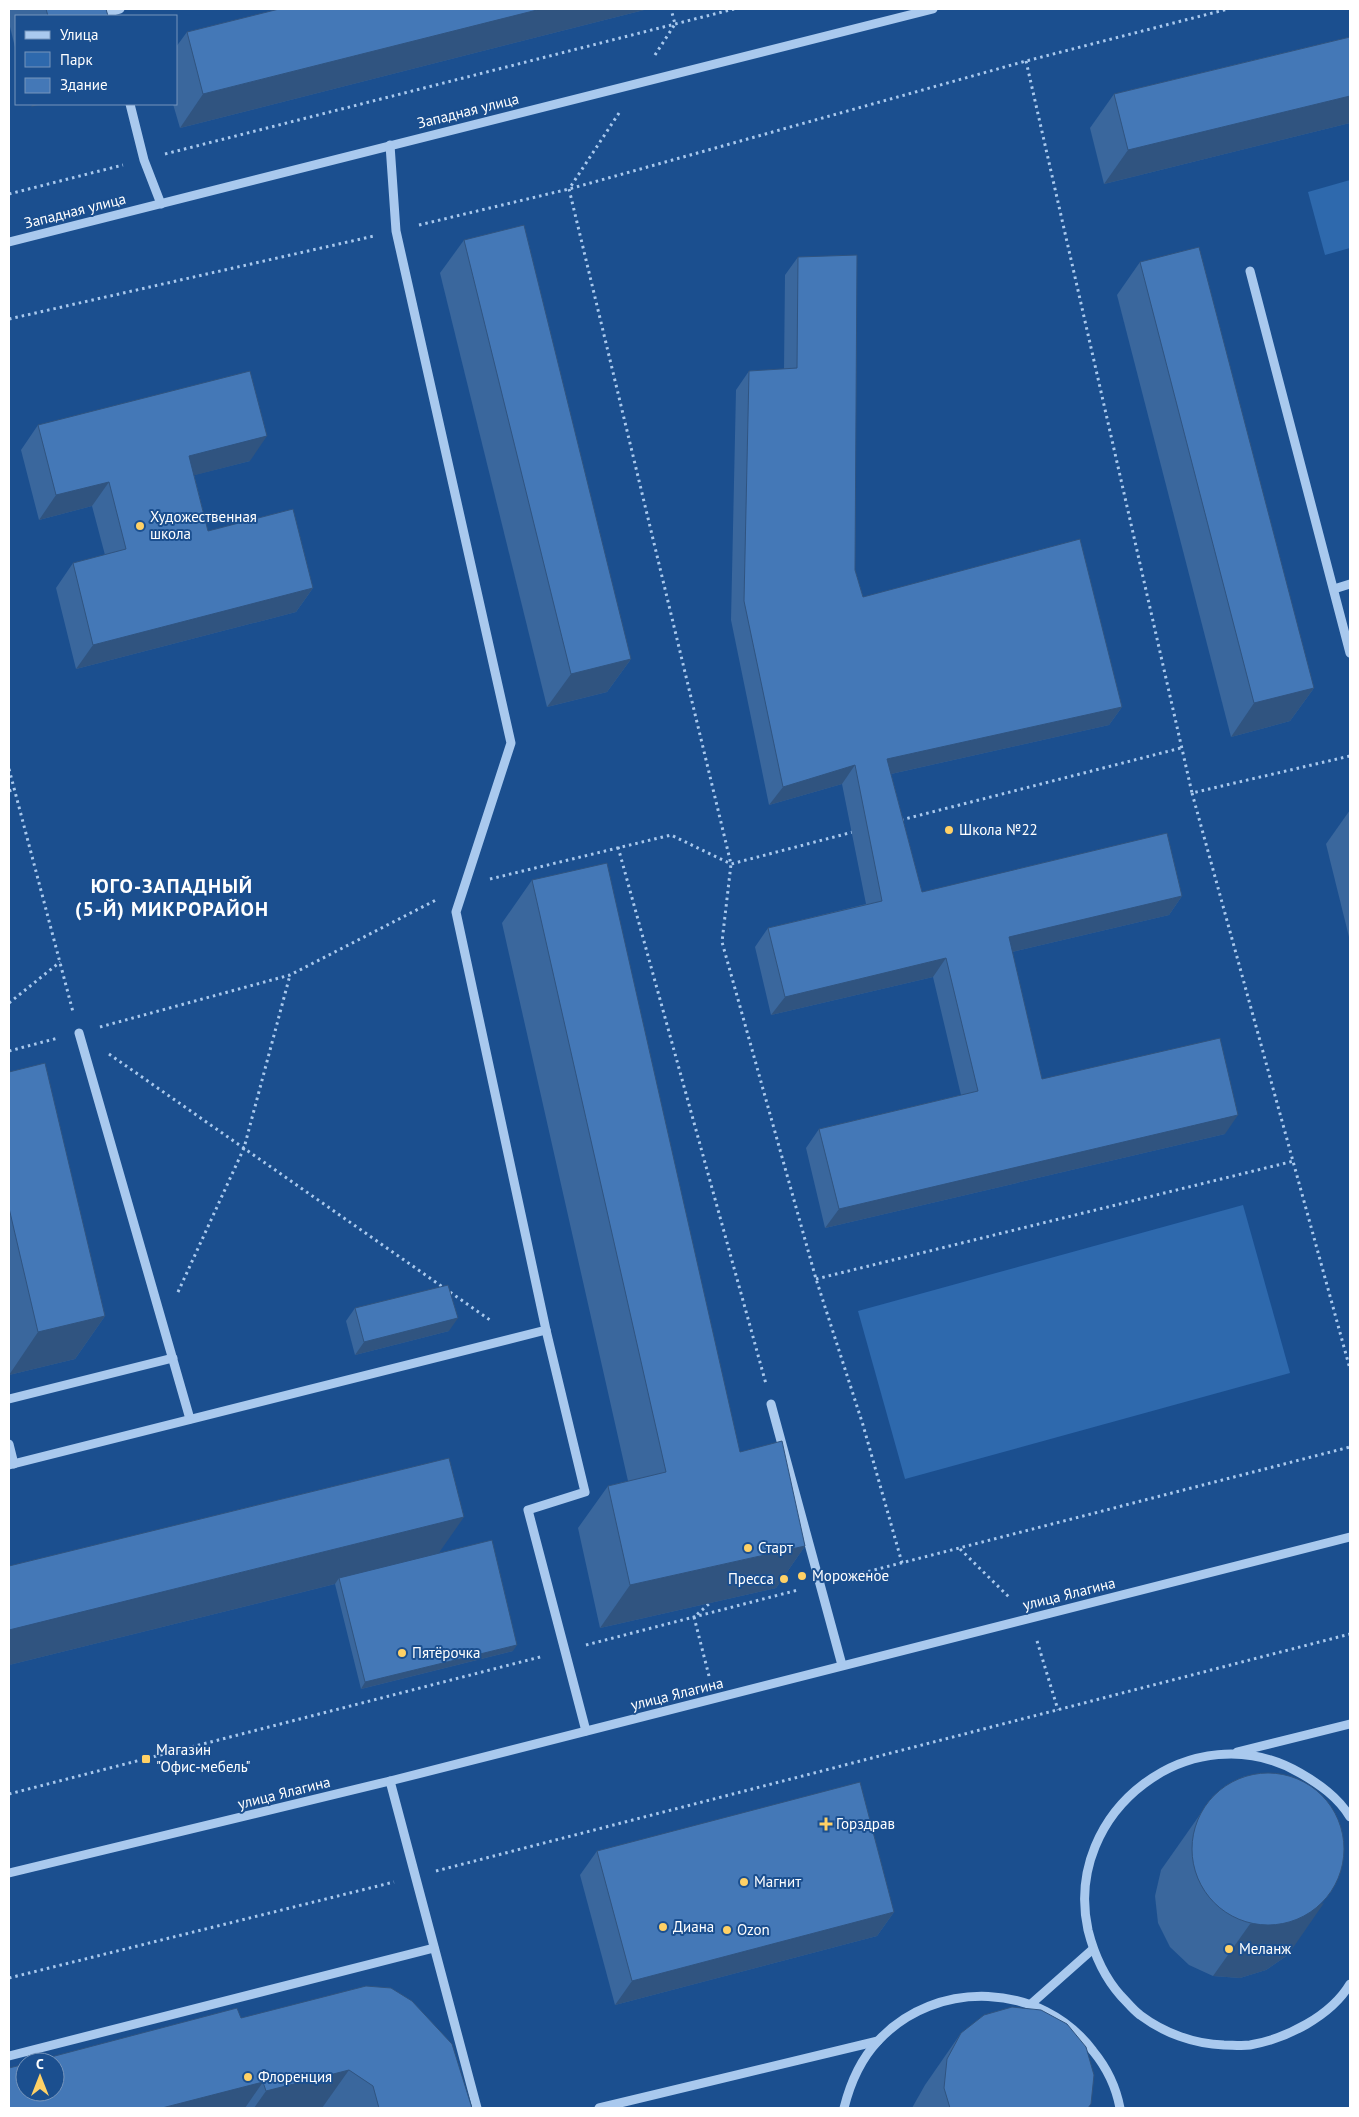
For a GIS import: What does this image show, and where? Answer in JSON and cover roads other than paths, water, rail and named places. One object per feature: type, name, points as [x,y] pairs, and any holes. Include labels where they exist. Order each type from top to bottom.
[{"type":"street","points":[[107,12],[120,9]]},
{"type":"street","name":"Западная улица","points":[[9,242],[918,11],[934,9]]},
{"type":"street","points":[[130,105],[144,160],[161,204]]},
{"type":"street","points":[[390,145],[396,231],[511,743],[456,912],[546,1330],[585,1492],[528,1510],[586,1731]]},
{"type":"street","points":[[1250,271],[1350,653]]},
{"type":"street","points":[[1334,589],[1350,584]]},
{"type":"street","points":[[79,1033],[190,1419]]},
{"type":"street","points":[[9,1444],[11,1464],[546,1330]]},
{"type":"street","points":[[9,1399],[173,1358]]},
{"type":"street","points":[[771,1404],[842,1665]]},
{"type":"street","name":"улица Ялагина","points":[[9,1873],[390,1781],[1350,1537]]},
{"type":"street","points":[[1350,1724],[1229,1754],[1206,1756],[1168,1768],[1144,1782],[1118,1806],[1100,1834],[1087,1868],[1084,1912],[1093,1949],[1111,1985],[1139,2015],[1173,2035],[1208,2045],[1249,2045],[1287,2035],[1320,2016],[1350,1984]]},
{"type":"street","points":[[1229,1754],[1256,1756],[1287,1765],[1321,1785],[1346,1810],[1350,1817]]},
{"type":"street","points":[[390,1781],[477,2108]]},
{"type":"street","points":[[9,2056],[434,1948]]},
{"type":"street","points":[[1031,2004],[1093,1949]]},
{"type":"street","points":[[844,2108],[849,2089],[861,2063],[878,2041],[902,2020],[924,2008],[951,1999],[998,1996],[1031,2004],[1059,2018],[1084,2038],[1105,2066],[1118,2094],[1120,2108]]},
{"type":"street","points":[[599,2108],[878,2041]]},
{"type":"place","name":"Художественная школа","points":[[140,526]]},
{"type":"place","name":"Школа №22","points":[[949,830]]},
{"type":"place","name":"Старт","points":[[748,1548]]},
{"type":"place","name":"Мороженое","points":[[802,1576]]},
{"type":"place","name":"Пресса","points":[[784,1579]]},
{"type":"place","name":"Пятёрочка","points":[[402,1653]]},
{"type":"place","name":"Магазин \"Офис-мебель\"","points":[[146,1759]]},
{"type":"place","name":"Горздрав","points":[[826,1824]]},
{"type":"place","name":"Магнит","points":[[744,1882]]},
{"type":"place","name":"Диана","points":[[663,1927]]},
{"type":"place","name":"Ozon","points":[[727,1930]]},
{"type":"place","name":"Меланж","points":[[1229,1949]]},
{"type":"place","name":"Флоренция","points":[[248,2077]]},
{"type":"district","name":"ЮГО-ЗАПАДНЫЙ (5-Й) МИКРОРАЙОН","points":[[172,898]]}]
